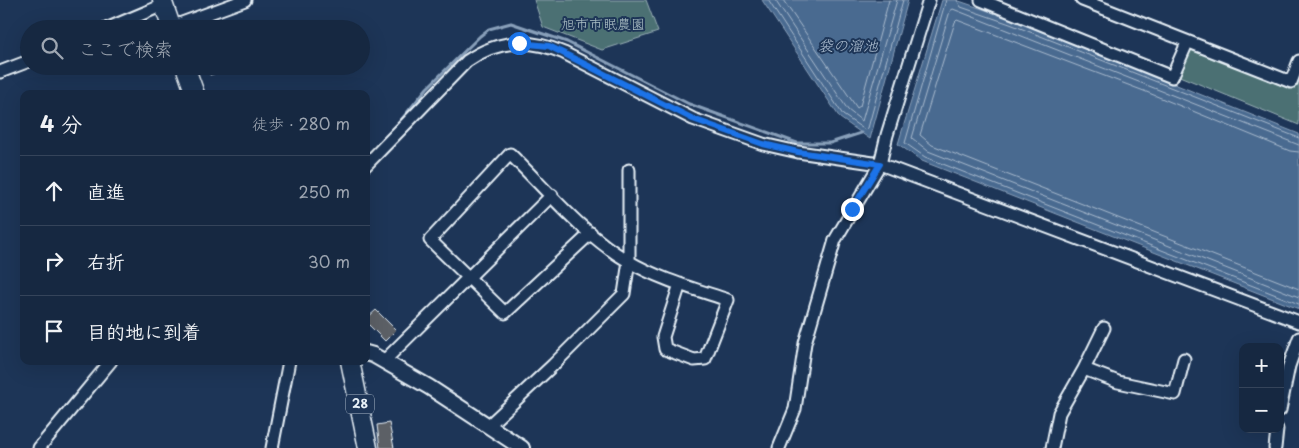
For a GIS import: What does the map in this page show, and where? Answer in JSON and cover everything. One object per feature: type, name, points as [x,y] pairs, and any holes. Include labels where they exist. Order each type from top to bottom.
[{"type":"main road","points":[[162,3],[169,20]]},
{"type":"main road","points":[[188,75],[194,90]]},
{"type":"main road","name":"28","points":[[351,365],[368,448]]},
{"type":"street","points":[[193,20],[245,0]]},
{"type":"street","points":[[779,448],[795,410],[805,343],[835,240],[880,164],[929,0]]},
{"type":"street","points":[[981,0],[1172,77],[1187,43]]},
{"type":"street","points":[[1082,0],[1187,43],[1291,82],[1298,68]]},
{"type":"street","points":[[125,20],[162,3]]},
{"type":"street","points":[[370,161],[467,62],[481,52],[495,46],[519,43],[549,46],[693,119],[763,144],[825,157],[880,164],[1299,322]]},
{"type":"street","points":[[0,72],[20,64]]},
{"type":"street","points":[[591,233],[504,313],[469,276],[430,240],[510,154],[591,233],[629,262],[680,284],[728,300],[705,359],[694,360],[665,349],[663,337],[680,284]]},
{"type":"street","points":[[488,426],[624,294],[629,262],[629,170]]},
{"type":"street","points":[[384,361],[552,195]]},
{"type":"street","points":[[1052,448],[1059,413],[1084,369],[1104,328]]},
{"type":"street","points":[[1284,390],[1289,366],[1299,338]]},
{"type":"street","points":[[370,355],[429,387],[522,448]]},
{"type":"street","points":[[1084,369],[1118,382],[1175,394],[1184,359]]},
{"type":"street","points":[[39,448],[108,365]]},
{"type":"street","points":[[272,448],[288,365]]},
{"type":"street","points":[[1275,448],[1277,433]]},
{"type":"green space","name":"旭市市眠農園","points":[[534,0],[646,0],[658,32],[602,50],[543,27]]},
{"type":"green space","points":[[1189,48],[1292,87],[1299,77],[1299,125],[1177,75]]},
{"type":"water","name":"袋の溜池","points":[[762,0],[908,0],[870,139],[840,118]]},
{"type":"water","points":[[942,0],[956,0],[1012,19],[1299,134],[1299,309],[922,161],[898,144]]},
{"type":"building","points":[[376,310],[396,330],[385,341],[370,326],[370,315]]},
{"type":"building","points":[[389,423],[394,448],[380,448],[377,425]]},
{"type":"waterway","points":[[397,125],[427,88],[480,36],[489,29],[511,23],[567,42],[689,104],[797,143],[830,143],[861,133]]},
{"type":"route","points":[[519,43],[534,43],[564,52],[693,119],[763,144],[798,152],[880,164],[852,209]]}]
